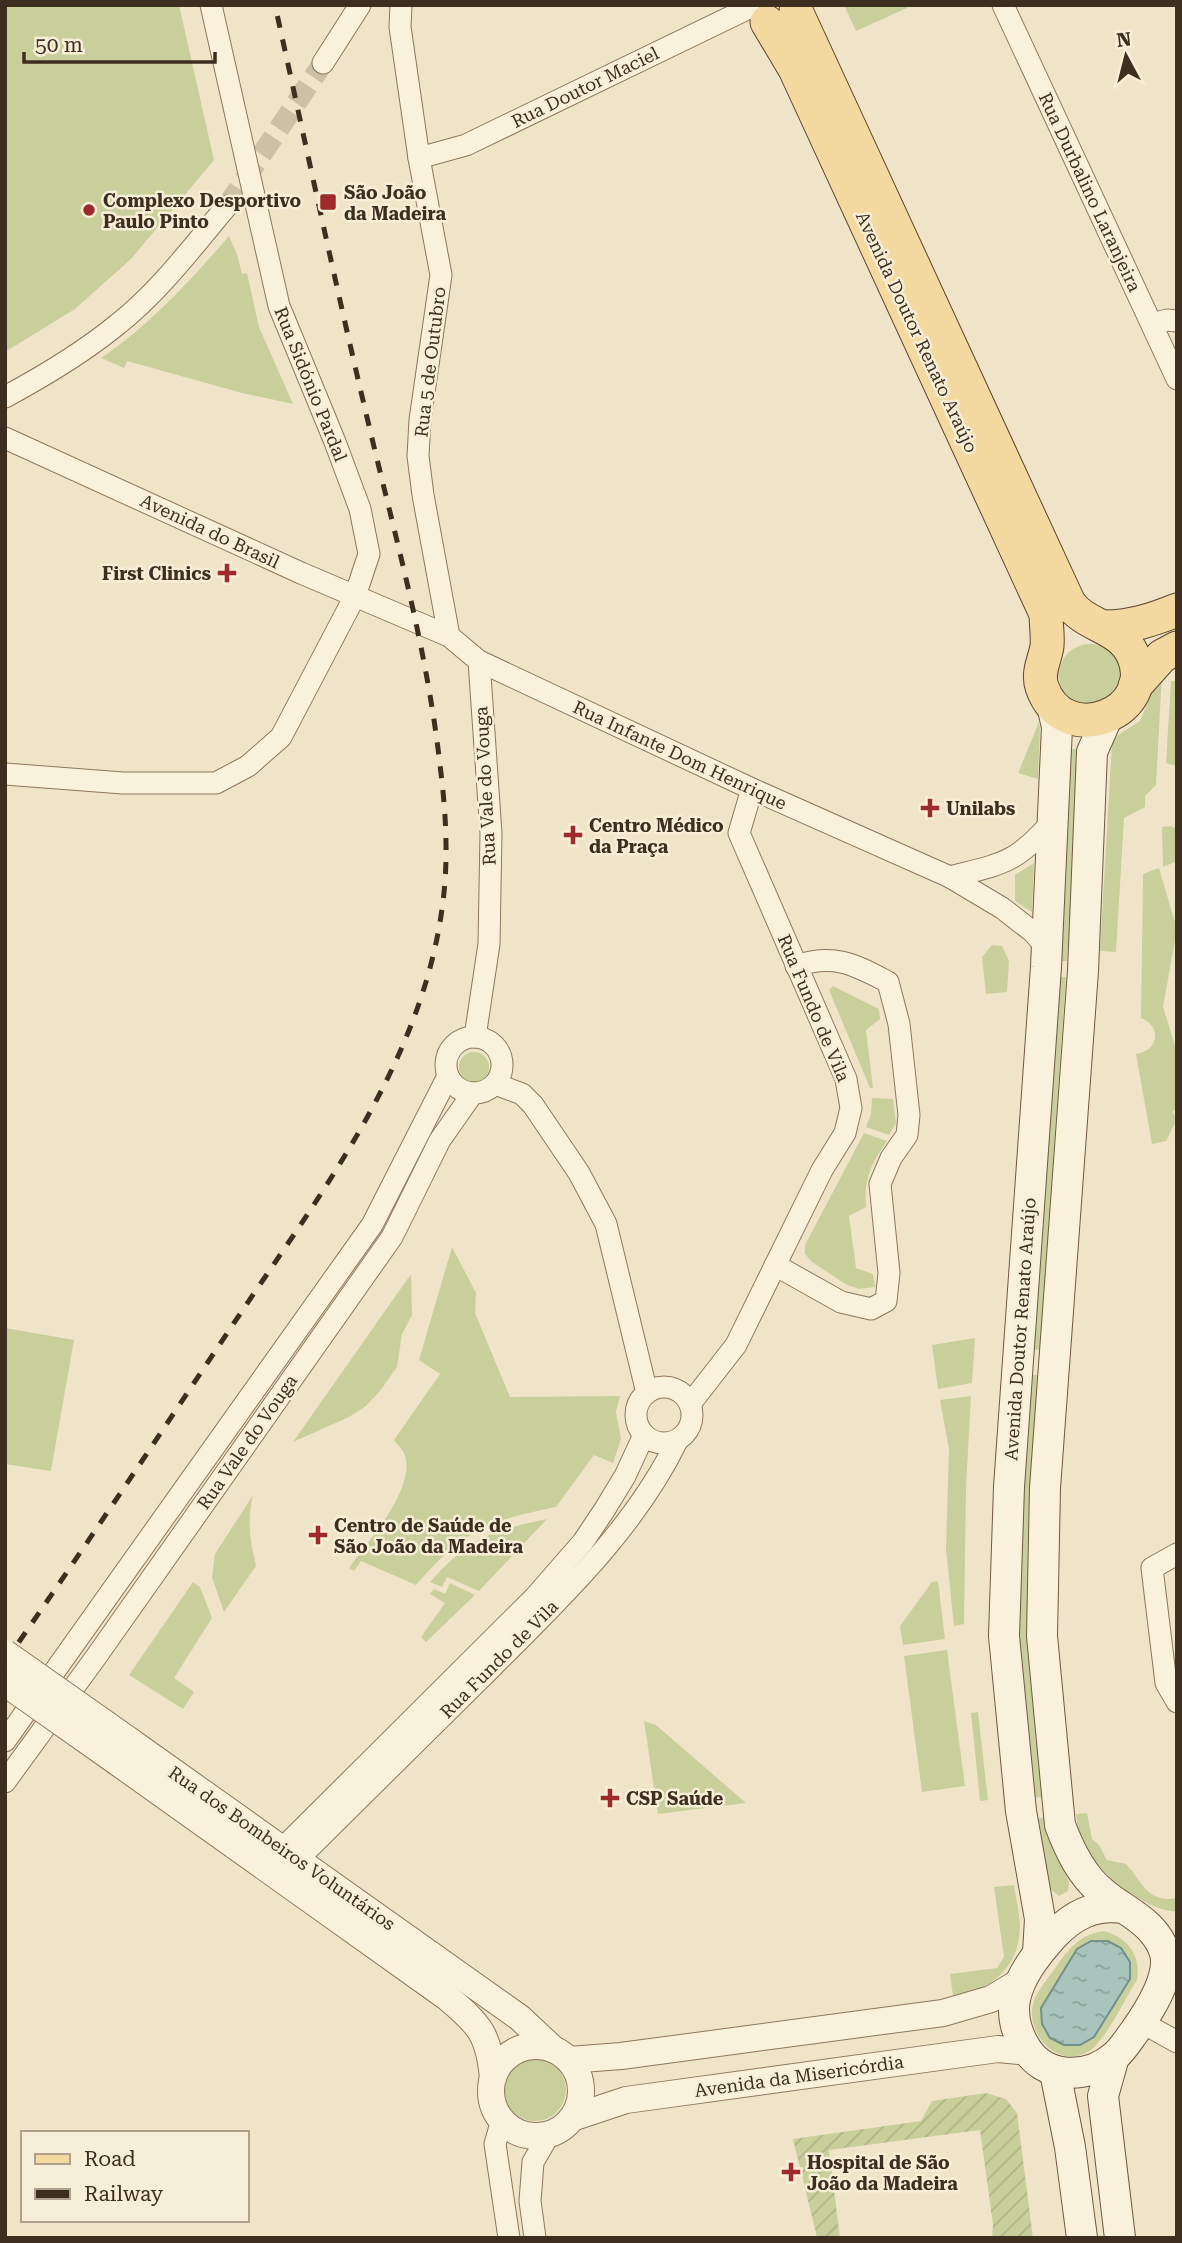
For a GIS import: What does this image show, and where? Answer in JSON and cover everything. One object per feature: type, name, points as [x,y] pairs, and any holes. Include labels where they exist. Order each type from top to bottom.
[{"type":"main road","name":"Avenida Doutor Renato Araújo","points":[[771,10],[1069,603],[1077,614],[1122,638],[1133,655],[1137,668],[1135,686],[1125,705],[1107,718],[1092,751],[1083,971],[1046,1476],[1042,1636],[1060,1825],[1071,1854],[1100,1891],[1139,1917],[1154,1932],[1170,1970],[1141,2022],[1114,2057],[1103,2096],[1120,2238]]},
{"type":"main road","name":"Avenida Doutor Renato Araújo","points":[[771,10],[801,82],[1046,614],[1047,648],[1041,664],[1042,686],[1052,705],[1057,727],[1046,947],[1009,1474],[1004,1636],[1021,1811],[1040,1919],[1038,1953]]},
{"type":"main road","points":[[1047,648],[1066,630],[1099,625],[1126,627],[1148,622],[1177,610]]},
{"type":"main road","points":[[1135,686],[1162,656],[1177,648]]},
{"type":"main road","points":[[1052,705],[1072,719],[1090,721],[1107,718]]},
{"type":"main road","name":"Avenida Doutor Renato Araújo","points":[[1028,2052],[1017,2032],[1014,2001],[1021,1981],[1038,1953],[1059,1930],[1081,1913],[1100,1907],[1123,1908]]},
{"type":"main road","points":[[1028,2052],[1055,2072],[1070,2147],[1082,2238]]},
{"type":"main road","name":"Avenida Doutor Renato Araújo","points":[[1055,2072],[1065,2074],[1086,2070],[1114,2057]]},
{"type":"street","name":"Rua Sidónio Pardal","points":[[5,774],[123,783],[216,783],[248,766],[281,737],[355,596],[369,554],[360,509],[279,306],[211,5]]},
{"type":"street","points":[[323,63],[360,5]]},
{"type":"street","name":"Rua 5 de Outubro","points":[[401,5],[400,27],[419,158],[441,275],[420,420],[418,456],[449,636]]},
{"type":"street","name":"Rua Durbalino Laranjeira","points":[[1003,5],[1177,379]]},
{"type":"street","name":"Rua Doutor Maciel","points":[[419,158],[466,145],[771,10]]},
{"type":"street","points":[[5,397],[41,377],[119,324],[164,281],[227,205]]},
{"type":"street","points":[[1152,324],[1167,320],[1177,321]]},
{"type":"street","name":"Avenida do Brasil","points":[[5,438],[355,596],[416,620]]},
{"type":"street","name":"Rua Infante Dom Henrique","points":[[416,620],[449,636],[479,661],[752,789],[950,877],[1002,908],[1033,932],[1046,947]]},
{"type":"street","name":"Rua Vale do Vouga","points":[[5,1741],[372,1225],[447,1076],[446,1060],[453,1045],[475,1037],[489,944],[491,834],[479,661]]},
{"type":"street","name":"Rua Fundo de Vila","points":[[291,1854],[550,1610],[616,1535],[667,1462],[677,1441],[690,1429],[690,1404],[736,1345],[822,1170],[845,1133],[851,1108],[846,1079],[739,833],[752,789]]},
{"type":"street","points":[[950,877],[1007,863],[1030,846],[1051,823]]},
{"type":"street","points":[[775,1265],[841,1302],[871,1308],[886,1301],[889,1273],[880,1184],[891,1158],[907,1135],[909,1115],[899,1024],[888,982],[849,962],[813,960],[796,966]]},
{"type":"street","points":[[447,1076],[457,1088],[473,1093],[488,1090],[495,1084],[502,1068],[498,1050],[492,1043],[475,1037]]},
{"type":"street","points":[[495,1084],[522,1094],[533,1105],[579,1173],[607,1224],[647,1393]]},
{"type":"street","name":"Rua Vale do Vouga","points":[[5,1782],[392,1237],[440,1140],[473,1093]]},
{"type":"street","points":[[677,1441],[660,1443],[644,1435],[636,1417],[639,1404],[647,1393],[663,1387],[679,1391],[690,1404]]},
{"type":"street","name":"Rua Fundo de Vila","points":[[291,1854],[535,1597],[583,1542],[625,1476],[644,1435]]},
{"type":"street","points":[[1177,1554],[1153,1568],[1166,1684],[1177,1703]]},
{"type":"street","name":"Rua dos Bombeiros Voluntários","points":[[5,1653],[124,1751],[477,2022],[490,2052],[493,2078]]},
{"type":"street","name":"Rua dos Bombeiros Voluntários","points":[[5,1683],[124,1751],[291,1854],[520,2018],[561,2055]]},
{"type":"street","points":[[561,2055],[621,2056],[943,2013],[990,1999],[1021,1981]]},
{"type":"street","points":[[1141,2022],[1177,2042]]},
{"type":"street","points":[[541,2046],[561,2055],[578,2073],[581,2088],[579,2104],[572,2118],[550,2133],[524,2134],[512,2129],[502,2120],[492,2100],[493,2078],[506,2057],[516,2050],[541,2046]]},
{"type":"street","name":"Avenida da Misericórdia","points":[[572,2118],[626,2101],[653,2096],[998,2049],[1028,2052]]},
{"type":"street","points":[[502,2120],[495,2144],[509,2238]]},
{"type":"street","points":[[535,2238],[530,2202],[533,2162],[550,2133]]},
{"type":"green space","name":"Complexo Desportivo Paulo Pinto","points":[[5,5],[179,5],[214,160],[131,259],[75,309],[5,352]]},
{"type":"green space","points":[[844,5],[906,5],[907,8],[856,31]]},
{"type":"green space","points":[[229,236],[242,274],[247,273],[259,327],[293,404],[242,393],[127,361],[124,368],[101,358],[153,316]]},
{"type":"green space","points":[[1084,644],[1096,644],[1112,653],[1119,663],[1119,687],[1112,697],[1096,706],[1084,706],[1073,701],[1064,692],[1059,681],[1059,669],[1064,658],[1073,649]]},
{"type":"green space","points":[[1160,673],[1156,785],[1145,796],[1145,807],[1124,818],[1116,952],[1100,951],[1112,743],[1118,735],[1140,721]]},
{"type":"green space","points":[[1171,681],[1177,681],[1177,766],[1166,763]]},
{"type":"green space","points":[[1039,722],[1040,728],[1038,779],[1018,773]]},
{"type":"green space","points":[[1071,749],[1082,749],[1067,961],[1057,961]]},
{"type":"green space","points":[[1177,826],[1177,861],[1163,867],[1162,827]]},
{"type":"green space","points":[[1034,863],[1032,912],[1015,901],[1015,875]]},
{"type":"green space","points":[[1159,868],[1177,929],[1163,1007],[1177,1052],[1177,1108],[1172,1112],[1177,1119],[1166,1141],[1152,1144],[1136,1054],[1149,1048],[1155,1038],[1152,1027],[1141,1018],[1143,874]]},
{"type":"green space","points":[[992,945],[1002,946],[1009,961],[1007,992],[986,994],[982,957]]},
{"type":"green space","points":[[1056,977],[1066,977],[1040,1350],[1030,1349]]},
{"type":"green space","points":[[833,986],[879,1009],[880,1019],[866,1030],[873,1088],[870,1088],[829,990]]},
{"type":"green space","points":[[474,1052],[485,1056],[489,1067],[485,1078],[474,1082],[463,1078],[459,1067],[463,1056]]},
{"type":"green space","points":[[872,1098],[893,1099],[896,1123],[889,1135],[866,1127],[871,1114]]},
{"type":"green space","points":[[864,1133],[887,1141],[870,1172],[866,1187],[866,1207],[849,1216],[856,1268],[873,1274],[875,1287],[859,1289],[847,1285],[812,1262],[805,1254],[805,1245]]},
{"type":"green space","points":[[452,1247],[476,1293],[475,1313],[510,1397],[620,1396],[616,1412],[621,1439],[613,1463],[594,1455],[556,1507],[512,1517],[478,1531],[448,1552],[416,1585],[361,1561],[354,1571],[349,1568],[398,1497],[406,1467],[404,1453],[394,1440],[440,1374],[419,1360]]},
{"type":"green space","points":[[411,1274],[412,1315],[402,1334],[397,1367],[366,1406],[349,1417],[293,1442]]},
{"type":"green space","points":[[5,1328],[74,1340],[51,1471],[5,1464]]},
{"type":"green space","points":[[975,1338],[972,1383],[938,1389],[932,1345]]},
{"type":"green space","points":[[1027,1375],[1037,1375],[1031,1489],[1029,1635],[1043,1797],[1033,1798],[1018,1634]]},
{"type":"green space","points":[[971,1396],[966,1487],[964,1624],[954,1626],[946,1549],[949,1449],[940,1400]]},
{"type":"green space","points":[[253,1495],[250,1531],[256,1566],[224,1612],[212,1577],[215,1554]]},
{"type":"green space","points":[[547,1519],[479,1591],[447,1577],[442,1587],[430,1582],[457,1555],[482,1538]]},
{"type":"green space","points":[[938,1581],[945,1639],[903,1645],[900,1626],[932,1582]]},
{"type":"green space","points":[[193,1582],[200,1587],[212,1618],[174,1678],[194,1692],[183,1709],[129,1675]]},
{"type":"green space","points":[[450,1583],[475,1595],[426,1642],[421,1637],[445,1603],[430,1594],[434,1589],[445,1594]]},
{"type":"green space","points":[[947,1650],[965,1786],[922,1792],[904,1656]]},
{"type":"green space","points":[[978,1712],[988,1800],[980,1801],[971,1713]]},
{"type":"green space","points":[[644,1721],[656,1725],[746,1803],[658,1814]]},
{"type":"green space","points":[[1087,1813],[1092,1839],[1099,1845],[1107,1860],[1126,1864],[1147,1890],[1159,1898],[1177,1898],[1177,1911],[1165,1910],[1137,1897],[1096,1863],[1087,1852],[1078,1831],[1076,1814]]},
{"type":"green space","points":[[1048,1817],[1053,1843],[1069,1882],[1068,1891],[1059,1896],[1050,1889],[1036,1819]]},
{"type":"green space","points":[[1014,1885],[1020,1928],[1014,1955],[1008,1966],[990,1983],[979,1989],[953,1996],[950,1974],[997,1968],[1004,1957],[994,1887]]},
{"type":"green space","points":[[1104,1931],[1120,1938],[1131,1949],[1137,1963],[1137,1980],[1097,2044],[1087,2053],[1064,2056],[1045,2044],[1038,2034],[1033,2023],[1033,2004],[1042,1986],[1072,1946],[1089,1935]]},
{"type":"green space","points":[[535,2059],[557,2068],[566,2090],[557,2112],[535,2121],[513,2112],[504,2090],[513,2068]]},
{"type":"green space","points":[[986,2093],[1006,2099],[1017,2113],[1033,2238],[992,2238],[993,2225],[980,2130],[829,2150],[840,2238],[817,2237],[793,2139],[921,2121],[932,2101]]},
{"type":"water","points":[[1091,1941],[1108,1941],[1121,1948],[1130,1962],[1130,1979],[1094,2037],[1080,2045],[1064,2045],[1050,2038],[1042,2024],[1041,2008],[1077,1949]]},
{"type":"tunnel","points":[[227,206],[323,63]]},
{"type":"railway","points":[[5,1662],[295,1234],[359,1132],[387,1079],[411,1024],[430,968],[442,909],[446,855],[445,819],[428,686],[413,609],[350,343],[275,5]]},
{"type":"place","name":"São João da Madeira","points":[[328,202]]},
{"type":"place","name":"Complexo Desportivo Paulo Pinto","points":[[89,210]]},
{"type":"place","name":"First Clinics","points":[[227,573]]},
{"type":"place","name":"Unilabs","points":[[930,808]]},
{"type":"place","name":"Centro Médico da Praça","points":[[573,835]]},
{"type":"place","name":"Centro de Saúde de São João da Madeira","points":[[318,1535]]},
{"type":"place","name":"CSP Saúde","points":[[610,1798]]},
{"type":"place","name":"Hospital de São João da Madeira","points":[[791,2172]]}]
